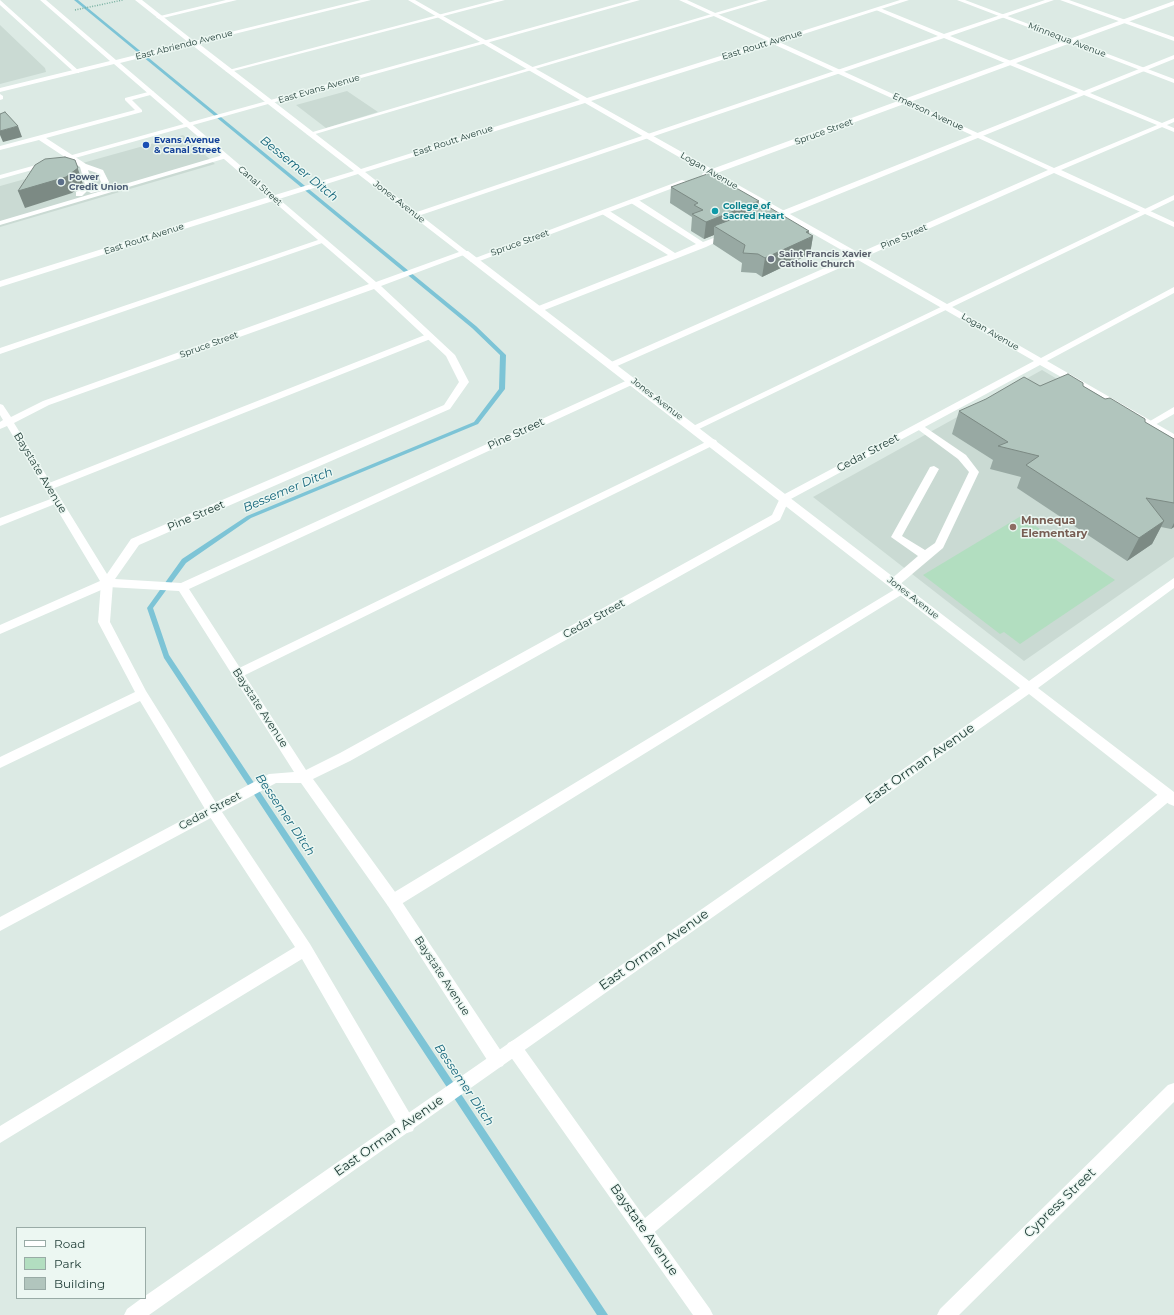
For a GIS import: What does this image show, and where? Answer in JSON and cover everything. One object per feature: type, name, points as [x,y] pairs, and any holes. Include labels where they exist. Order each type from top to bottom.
[{"type":"street","name":"Canal Street","points":[[43,0],[375,285],[450,355],[464,382]]},
{"type":"street","name":"Jones Avenue","points":[[138,0],[470,257],[633,380],[1171,798]]},
{"type":"street","points":[[159,17],[234,0]]},
{"type":"street","name":"East Abriendo Avenue","points":[[0,95],[77,72],[368,0]]},
{"type":"street","name":"Logan Avenue","points":[[411,0],[1174,438]]},
{"type":"street","points":[[228,71],[502,0]]},
{"type":"street","name":"East Evans Avenue","points":[[0,177],[637,0]]},
{"type":"street","name":"Emerson Avenue","points":[[682,0],[1174,225]]},
{"type":"street","points":[[310,134],[765,0]]},
{"type":"street","name":"East Routt Avenue","points":[[0,284],[585,99],[906,0]]},
{"type":"street","name":"Minnequa Avenue","points":[[960,0],[1174,80]]},
{"type":"street","points":[[415,214],[650,137],[1051,0]]},
{"type":"street","points":[[1063,0],[1174,39]]},
{"type":"street","points":[[0,2],[77,72]]},
{"type":"street","name":"Spruce Street","points":[[4,423],[46,404],[397,277],[470,257],[605,212],[1174,3]]},
{"type":"street","points":[[878,9],[1174,130]]},
{"type":"street","points":[[761,222],[1174,57]]},
{"type":"street","points":[[0,148],[140,110],[127,99],[152,92]]},
{"type":"street","name":"Pine Street","points":[[612,365],[1055,170],[1174,120]]},
{"type":"street","points":[[2,219],[102,188],[104,182],[100,172],[82,166],[68,158],[39,137]]},
{"type":"street","points":[[2,219],[226,157]]},
{"type":"street","points":[[73,197],[86,190],[89,186],[82,166]]},
{"type":"street","points":[[694,428],[1174,197]]},
{"type":"street","points":[[634,201],[703,245]]},
{"type":"street","points":[[605,212],[674,256]]},
{"type":"street","points":[[540,309],[739,231]]},
{"type":"street","points":[[0,351],[324,241]]},
{"type":"street","name":"Cedar Street","points":[[0,924],[226,802],[274,778],[304,777],[352,754],[776,517],[785,498],[1174,290]]},
{"type":"street","points":[[48,487],[430,336]]},
{"type":"street","name":"Pine Street","points":[[182,587],[633,380]]},
{"type":"street","name":"Pine Street","points":[[107,583],[135,542],[447,407],[464,382]]},
{"type":"street","name":"Baystate Avenue","points":[[0,407],[4,423],[48,487],[107,583]]},
{"type":"street","points":[[1150,424],[1174,410]]},
{"type":"street","points":[[393,901],[898,586],[926,556],[939,546],[974,472],[962,457],[919,426]]},
{"type":"street","points":[[237,674],[712,442]]},
{"type":"street","points":[[926,556],[896,537],[934,469]]},
{"type":"street","points":[[0,522],[56,500]]},
{"type":"street","name":"East Orman Avenue","points":[[133,1315],[407,1125],[514,1048],[1029,688],[1174,582]]},
{"type":"street","points":[[107,583],[104,622],[142,694],[212,810],[305,949],[407,1125]]},
{"type":"street","points":[[0,630],[107,583],[182,587]]},
{"type":"street","name":"Baystate Avenue","points":[[182,587],[304,777],[393,901],[497,1060]]},
{"type":"street","points":[[0,763],[142,694]]},
{"type":"street","points":[[644,1229],[1171,798]]},
{"type":"street","points":[[0,1135],[305,949]]},
{"type":"street","name":"Baystate Avenue","points":[[514,1048],[704,1315]]},
{"type":"street","name":"Cypress Street","points":[[946,1315],[1174,1091]]},
{"type":"path","points":[[71,11],[123,0]]},
{"type":"shaded area","points":[[0,25],[45,68],[46,72],[0,84]]},
{"type":"shaded area","points":[[347,91],[378,112],[326,128],[296,105]]},
{"type":"shaded area","points":[[183,135],[215,164],[0,227],[0,186]]},
{"type":"shaded area","name":"Mnnequa Elementary","points":[[1042,370],[1174,448],[1174,557],[1024,661],[813,497]]},
{"type":"green space","points":[[1021,516],[1115,580],[1020,644],[1004,632],[1000,634],[923,575]]},
{"type":"building","points":[[5,112],[18,126],[0,131],[0,114]]},
{"type":"building","points":[[65,157],[75,160],[78,168],[66,177],[18,191],[35,165],[45,159]]},
{"type":"building","points":[[710,173],[759,201],[706,222],[692,214],[703,210],[694,205],[698,203],[671,187]]},
{"type":"building","points":[[767,206],[809,231],[806,232],[813,236],[765,258],[758,254],[743,253],[745,245],[714,226]]},
{"type":"building","points":[[1068,374],[1083,383],[1083,386],[1105,399],[1110,398],[1145,419],[1145,422],[1174,439],[1174,503],[1146,498],[1164,521],[1139,538],[1026,465],[1039,456],[998,446],[1008,442],[959,411],[986,399],[1024,377],[1040,386]]},
{"type":"waterway","name":"Bessemer Ditch","points":[[76,0],[474,327],[503,355],[502,389],[476,423],[249,517],[184,561],[150,608],[166,656],[603,1315]]},
{"type":"place","name":"Evans Avenue & Canal Street","points":[[146,145]]},
{"type":"place","name":"Power Credit Union","points":[[61,182]]},
{"type":"place","name":"College of Sacred Heart","points":[[715,211]]},
{"type":"place","name":"Saint Francis Xavier Catholic Church","points":[[771,259]]},
{"type":"place","name":"Mnnequa Elementary","points":[[1013,527]]}]
